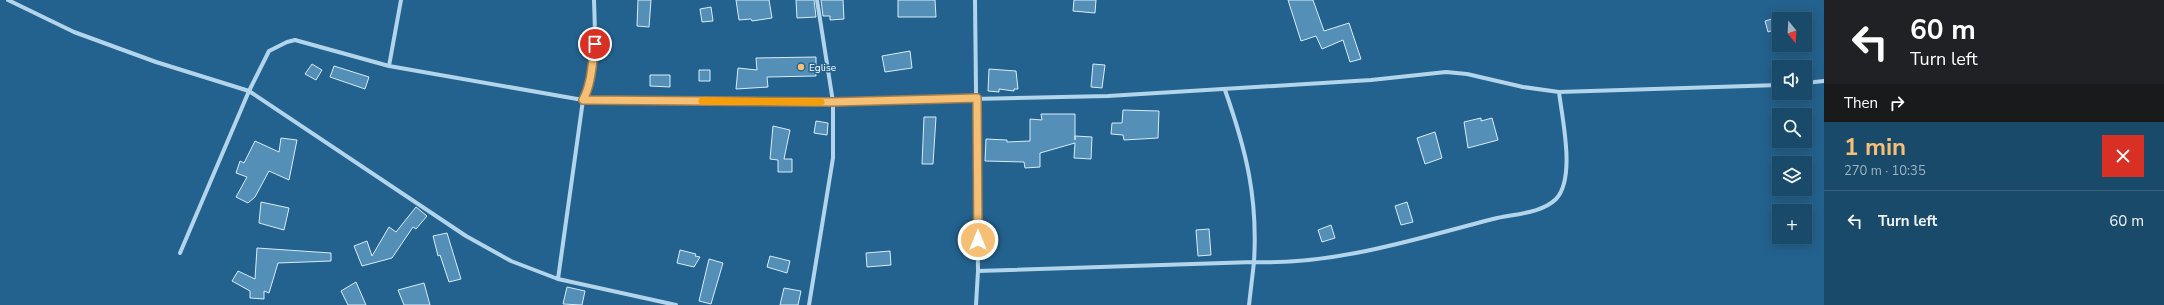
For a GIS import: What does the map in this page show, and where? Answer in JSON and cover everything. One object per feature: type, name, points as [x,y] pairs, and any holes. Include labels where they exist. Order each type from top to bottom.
[{"type":"street","points":[[8,0],[74,32],[156,62],[249,91],[466,236],[511,261],[558,279],[676,305]]},
{"type":"street","points":[[389,66],[402,0]]},
{"type":"street","points":[[558,279],[583,100],[588,92],[591,78],[595,44],[594,0]]},
{"type":"street","points":[[809,305],[833,158],[833,102],[817,0]]},
{"type":"street","points":[[975,0],[978,271],[976,305]]},
{"type":"street","points":[[180,253],[249,91],[269,51],[287,42],[296,40],[389,66],[583,100],[833,102],[1108,96],[1371,80],[1446,72],[1467,74],[1523,87],[1559,92],[1772,85]]},
{"type":"street","points":[[1812,83],[1824,82]]},
{"type":"street","points":[[1225,90],[1240,133],[1253,185],[1256,240],[1249,305]]},
{"type":"street","points":[[978,271],[1254,262],[1286,263],[1402,244],[1542,207],[1556,198],[1564,183],[1567,158],[1559,92]]},
{"type":"building","points":[[638,0],[651,0],[649,27],[637,26]]},
{"type":"building","points":[[736,0],[769,0],[772,18],[752,21],[751,19],[739,20]]},
{"type":"building","points":[[796,0],[814,0],[816,17],[797,18]]},
{"type":"building","points":[[821,0],[843,0],[844,19],[830,20],[830,16],[823,16]]},
{"type":"building","points":[[898,0],[935,0],[936,17],[898,17]]},
{"type":"building","points":[[1074,0],[1096,0],[1095,13],[1073,11]]},
{"type":"building","points":[[1288,0],[1313,0],[1324,31],[1349,23],[1361,59],[1350,62],[1343,40],[1322,49],[1316,36],[1301,41]]},
{"type":"building","points":[[711,7],[713,21],[702,22],[700,9]]},
{"type":"building","points":[[1772,19],[1772,31],[1768,32],[1765,21]]},
{"type":"building","points":[[910,51],[912,68],[885,72],[882,56]]},
{"type":"building","points":[[816,57],[816,76],[767,77],[768,87],[736,89],[738,68],[757,70],[756,58]]},
{"type":"building","points":[[312,64],[322,70],[316,80],[305,74]]},
{"type":"building","points":[[1093,64],[1105,65],[1102,88],[1091,87]]},
{"type":"building","points":[[334,66],[369,77],[365,89],[330,77]]},
{"type":"building","points":[[989,69],[1016,71],[1018,89],[1014,89],[1014,91],[999,89],[999,92],[988,91]]},
{"type":"building","points":[[699,70],[710,70],[710,81],[699,81]]},
{"type":"building","points":[[650,75],[670,75],[670,87],[650,86]]},
{"type":"building","points":[[1123,110],[1159,111],[1158,138],[1124,140],[1123,135],[1111,134],[1112,123],[1122,123]]},
{"type":"building","points":[[1041,114],[1075,114],[1075,136],[1092,137],[1091,159],[1074,158],[1075,143],[1040,153],[1040,167],[1025,168],[1024,162],[985,161],[986,139],[1007,140],[1007,142],[1030,141],[1030,119],[1042,120]]},
{"type":"building","points":[[924,117],[936,117],[933,164],[922,164]]},
{"type":"building","points":[[1481,118],[1481,121],[1492,118],[1498,140],[1468,148],[1464,122]]},
{"type":"building","points":[[816,121],[828,123],[827,135],[814,133]]},
{"type":"building","points":[[773,126],[790,130],[784,159],[792,159],[792,172],[778,172],[778,160],[770,159]]},
{"type":"building","points":[[1435,132],[1442,158],[1425,164],[1417,138]]},
{"type":"building","points":[[281,138],[297,140],[289,180],[269,171],[255,197],[248,203],[236,197],[247,177],[236,173],[240,161],[244,163],[255,141],[279,152]]},
{"type":"building","points":[[261,202],[289,208],[284,230],[259,223]]},
{"type":"building","points":[[1407,202],[1413,222],[1401,225],[1395,206]]},
{"type":"building","points":[[416,207],[427,216],[416,229],[413,227],[392,258],[362,266],[354,246],[367,241],[372,256],[389,227],[396,232]]},
{"type":"building","points":[[1331,225],[1335,238],[1322,242],[1318,230]]},
{"type":"building","points":[[1209,229],[1211,255],[1198,256],[1196,230]]},
{"type":"building","points":[[447,233],[461,279],[449,282],[440,255],[438,256],[433,236]]},
{"type":"building","points":[[257,248],[331,253],[331,261],[278,263],[269,293],[264,291],[264,299],[250,298],[250,291],[232,281],[238,271],[255,279]]},
{"type":"building","points":[[680,250],[696,254],[695,256],[700,257],[694,267],[677,263]]},
{"type":"building","points":[[890,251],[891,265],[867,267],[866,253]]},
{"type":"building","points":[[770,256],[790,261],[787,273],[767,267]]},
{"type":"building","points":[[709,259],[723,263],[711,304],[699,301]]},
{"type":"building","points":[[356,282],[366,305],[348,305],[341,291]]},
{"type":"building","points":[[424,283],[430,305],[404,305],[398,290]]},
{"type":"building","points":[[567,287],[585,291],[582,305],[563,304]]},
{"type":"building","points":[[784,288],[801,291],[798,305],[780,305]]},
{"type":"slow traffic","points":[[702,101],[821,102]]},
{"type":"place","name":"Eglise","points":[[801,67]]},
{"type":"route","points":[[595,44],[588,92],[583,100],[833,102],[977,98],[978,240]]}]
